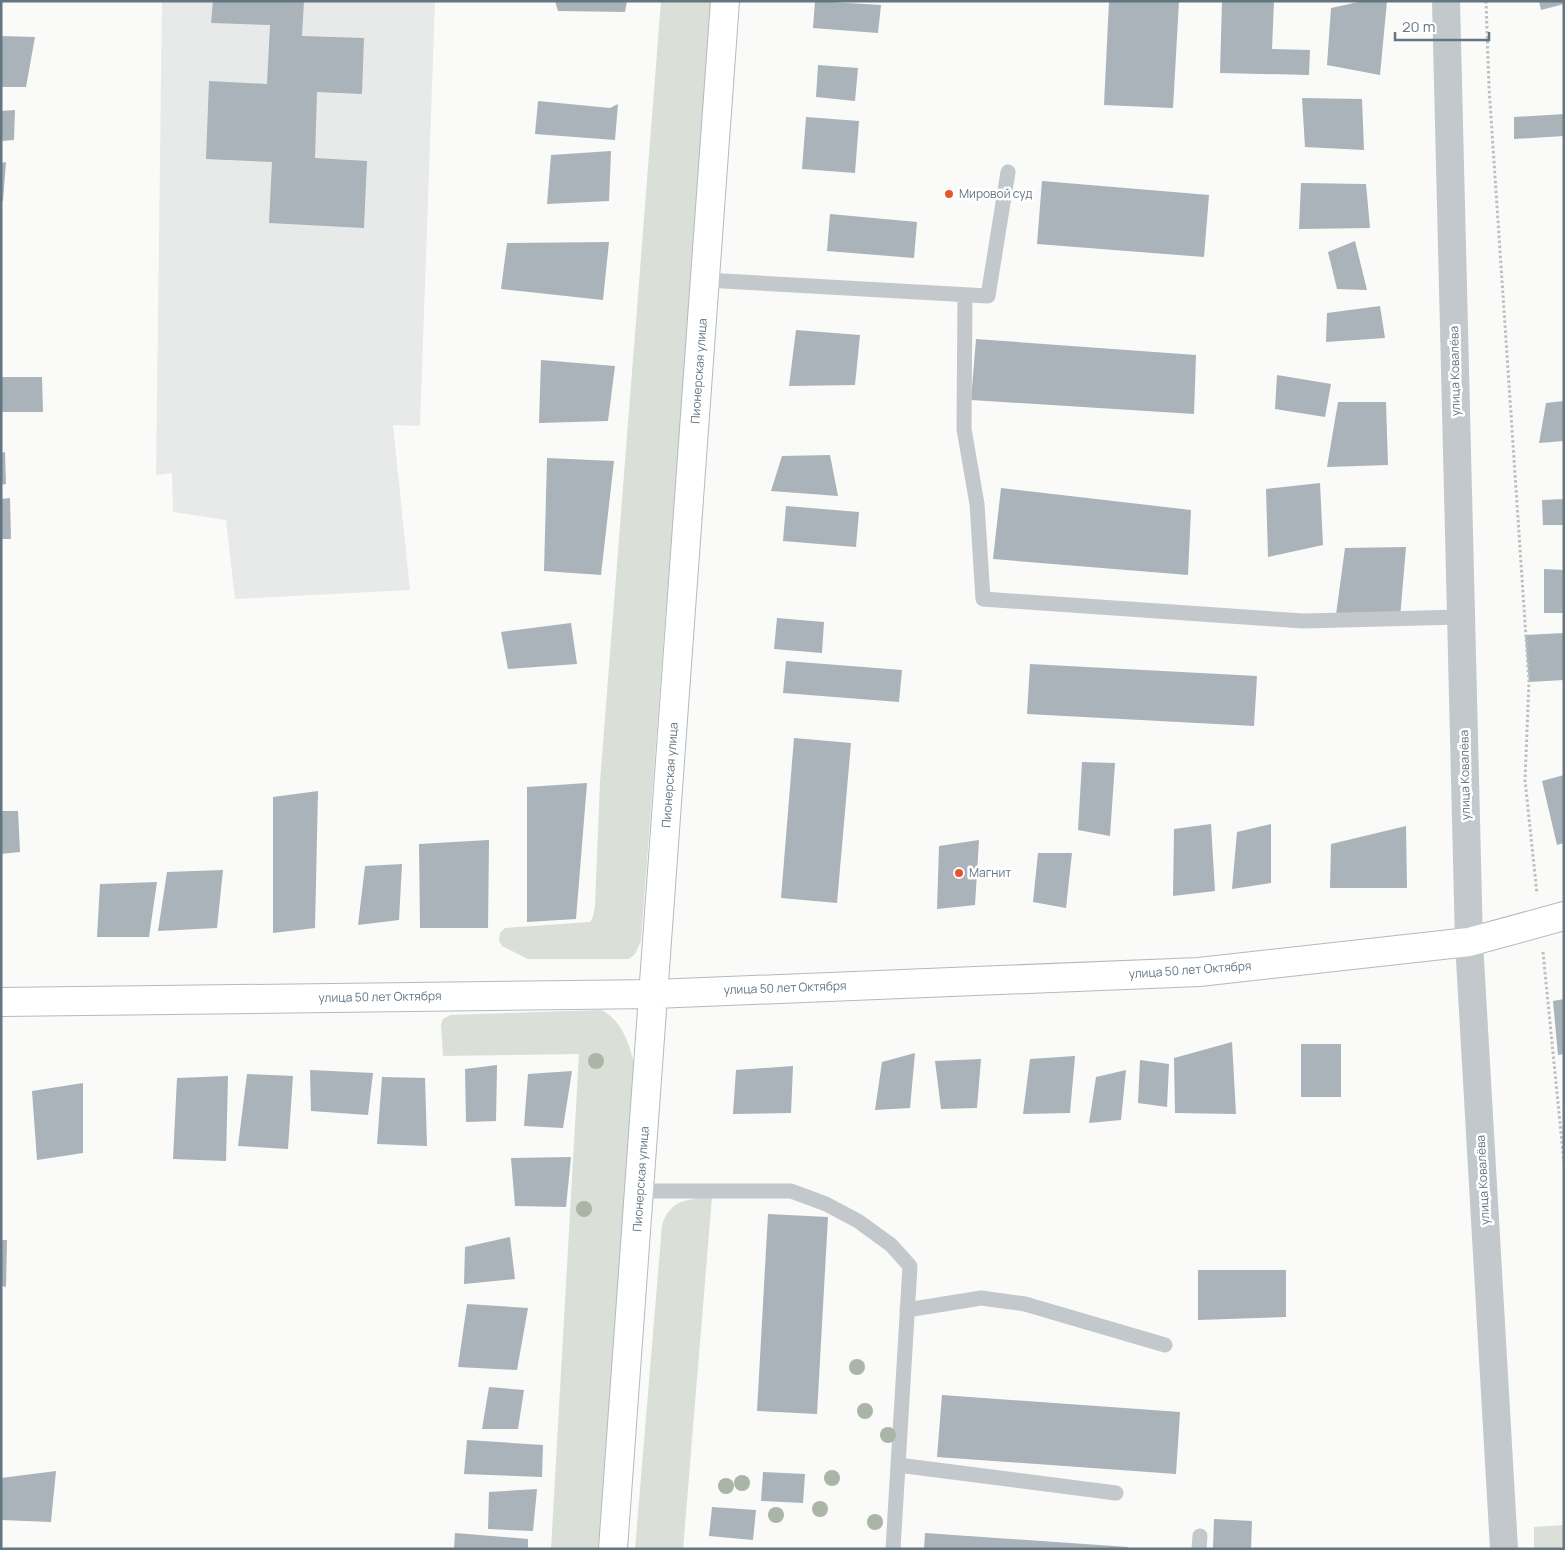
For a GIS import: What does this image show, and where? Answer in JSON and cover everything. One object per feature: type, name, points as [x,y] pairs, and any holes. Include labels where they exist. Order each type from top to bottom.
[{"type":"main road","name":"Пионерская улица","points":[[613,1549],[724,1]]},
{"type":"main road","name":"улица 50 лет Октября","points":[[1,1002],[654,994],[1199,972],[1469,942],[1564,916]]},
{"type":"street","name":"улица Ковалёва","points":[[1446,1],[1469,942],[1504,1549]]},
{"type":"lane","points":[[705,280],[988,296],[1008,172]]},
{"type":"lane","points":[[965,295],[964,429],[977,504],[983,599],[1303,621],[1461,617]]},
{"type":"lane","points":[[640,1191],[791,1191],[826,1204],[858,1221],[892,1245],[910,1266],[893,1549]]},
{"type":"lane","points":[[907,1310],[981,1298],[1003,1300],[1025,1304],[1165,1345]]},
{"type":"lane","points":[[898,1465],[1116,1493]]},
{"type":"path","points":[[1486,1],[1489,96],[1529,682],[1525,780],[1537,899]]},
{"type":"path","points":[[1542,948],[1564,1163]]},
{"type":"shaded area","points":[[162,1],[435,1],[420,426],[393,425],[410,590],[235,599],[226,520],[173,512],[172,473],[156,475]]},
{"type":"shaded area","points":[[661,1],[712,1],[641,941],[635,954],[629,959],[528,959],[502,946],[499,941],[500,933],[505,928],[590,922],[595,906],[600,782]]},
{"type":"shaded area","points":[[601,1010],[614,1019],[624,1033],[634,1064],[600,1549],[551,1549],[579,1054],[443,1056],[441,1024],[443,1019],[450,1015]]},
{"type":"shaded area","points":[[712,1197],[683,1549],[635,1549],[662,1225],[666,1216],[675,1205],[688,1200]]},
{"type":"shaded area","points":[[1564,1525],[1564,1549],[1534,1549],[1534,1527]]},
{"type":"building","points":[[213,1],[304,1],[302,36],[364,38],[362,94],[317,92],[315,158],[367,161],[364,228],[269,223],[272,162],[206,159],[209,81],[267,84],[270,25],[211,23]]},
{"type":"building","points":[[555,1],[627,1],[625,12],[558,11]]},
{"type":"building","points":[[815,1],[881,5],[878,33],[813,28]]},
{"type":"building","points":[[1109,1],[1179,1],[1173,108],[1104,105]]},
{"type":"building","points":[[1222,1],[1274,1],[1272,49],[1310,50],[1309,75],[1220,73]]},
{"type":"building","points":[[1363,1],[1387,1],[1380,75],[1327,65],[1331,8]]},
{"type":"building","points":[[1539,1],[1564,1],[1564,4],[1541,10]]},
{"type":"building","points":[[1,36],[35,37],[26,87],[1,87]]},
{"type":"building","points":[[818,65],[858,68],[855,101],[816,97]]},
{"type":"building","points":[[1302,98],[1362,99],[1364,150],[1305,147]]},
{"type":"building","points":[[538,101],[610,108],[618,104],[615,140],[535,134]]},
{"type":"building","points":[[15,110],[14,140],[1,141],[1,111]]},
{"type":"building","points":[[1564,114],[1564,136],[1514,139],[1514,117]]},
{"type":"building","points":[[806,117],[859,121],[855,173],[802,169]]},
{"type":"building","points":[[611,151],[609,201],[547,204],[551,155]]},
{"type":"building","points":[[6,162],[3,201],[1,201],[1,163]]},
{"type":"building","points":[[1042,181],[1209,195],[1204,257],[1037,244]]},
{"type":"building","points":[[1301,183],[1366,184],[1370,228],[1299,229]]},
{"type":"building","points":[[830,214],[917,222],[914,258],[827,251]]},
{"type":"building","points":[[1355,241],[1367,290],[1337,289],[1328,252]]},
{"type":"building","points":[[609,242],[603,300],[501,289],[507,243]]},
{"type":"building","points":[[1380,306],[1385,338],[1326,342],[1327,313]]},
{"type":"building","points":[[796,330],[860,335],[855,385],[789,386]]},
{"type":"building","points":[[976,339],[1196,355],[1194,414],[971,400]]},
{"type":"building","points":[[541,360],[615,366],[608,421],[539,423]]},
{"type":"building","points":[[1277,375],[1331,384],[1325,417],[1275,409]]},
{"type":"building","points":[[1,377],[42,377],[43,412],[1,412]]},
{"type":"building","points":[[1564,401],[1564,441],[1539,443],[1546,403]]},
{"type":"building","points":[[1338,402],[1386,402],[1388,465],[1327,467]]},
{"type":"building","points":[[5,452],[6,484],[1,485],[1,453]]},
{"type":"building","points":[[830,455],[838,496],[771,491],[782,456]]},
{"type":"building","points":[[547,458],[614,461],[601,575],[544,571]]},
{"type":"building","points":[[1320,483],[1323,545],[1268,557],[1266,489]]},
{"type":"building","points":[[1001,488],[1191,510],[1188,575],[993,559]]},
{"type":"building","points":[[10,498],[11,539],[1,539],[1,499]]},
{"type":"building","points":[[1564,499],[1564,525],[1543,525],[1542,500]]},
{"type":"building","points":[[786,506],[859,512],[856,547],[783,541]]},
{"type":"building","points":[[1406,547],[1400,618],[1335,622],[1345,548]]},
{"type":"building","points":[[1544,569],[1564,570],[1564,613],[1544,613]]},
{"type":"building","points":[[777,618],[824,622],[822,653],[774,649]]},
{"type":"building","points":[[571,623],[577,664],[508,669],[501,632]]},
{"type":"building","points":[[1564,633],[1564,680],[1529,682],[1525,635]]},
{"type":"building","points":[[786,661],[902,670],[899,702],[783,693]]},
{"type":"building","points":[[1030,664],[1257,676],[1254,726],[1027,714]]},
{"type":"building","points":[[794,738],[851,743],[837,903],[781,898]]},
{"type":"building","points":[[1082,762],[1115,763],[1110,836],[1078,830]]},
{"type":"building","points":[[1564,775],[1564,843],[1557,845],[1542,781]]},
{"type":"building","points":[[587,783],[576,919],[527,922],[527,787]]},
{"type":"building","points":[[318,791],[315,928],[273,933],[273,797]]},
{"type":"building","points":[[1,811],[18,811],[20,852],[1,854]]},
{"type":"building","points":[[1211,824],[1215,891],[1173,896],[1174,829]]},
{"type":"building","points":[[1271,824],[1271,883],[1232,889],[1237,832]]},
{"type":"building","points":[[1406,826],[1407,888],[1330,888],[1331,844]]},
{"type":"building","points":[[489,840],[488,928],[420,928],[419,844]]},
{"type":"building","points":[[979,840],[975,905],[937,909],[939,846]]},
{"type":"building","points":[[1038,853],[1072,853],[1066,908],[1033,902]]},
{"type":"building","points":[[402,864],[399,920],[358,925],[365,866]]},
{"type":"building","points":[[223,870],[217,928],[158,931],[167,872]]},
{"type":"building","points":[[157,882],[149,937],[97,937],[100,884]]},
{"type":"building","points":[[1564,999],[1564,1054],[1558,1055],[1553,1001]]},
{"type":"building","points":[[1232,1042],[1236,1114],[1175,1113],[1174,1058]]},
{"type":"building","points":[[1301,1044],[1341,1044],[1341,1097],[1301,1097]]},
{"type":"building","points":[[915,1053],[910,1108],[875,1110],[882,1062]]},
{"type":"building","points":[[1075,1056],[1070,1113],[1023,1114],[1030,1059]]},
{"type":"building","points":[[981,1059],[977,1108],[941,1109],[935,1061]]},
{"type":"building","points":[[1140,1060],[1169,1064],[1167,1107],[1138,1103]]},
{"type":"building","points":[[497,1065],[496,1121],[466,1122],[465,1069]]},
{"type":"building","points":[[793,1066],[791,1113],[733,1114],[736,1070]]},
{"type":"building","points":[[310,1070],[373,1073],[368,1115],[311,1111]]},
{"type":"building","points":[[1126,1070],[1121,1120],[1089,1123],[1096,1077]]},
{"type":"building","points":[[572,1071],[563,1128],[524,1126],[528,1074]]},
{"type":"building","points":[[247,1074],[293,1076],[288,1149],[238,1146]]},
{"type":"building","points":[[228,1076],[226,1161],[173,1159],[177,1078]]},
{"type":"building","points":[[382,1077],[425,1078],[427,1146],[377,1144]]},
{"type":"building","points":[[83,1083],[83,1153],[37,1160],[32,1091]]},
{"type":"building","points":[[571,1157],[566,1207],[515,1206],[511,1158]]},
{"type":"building","points":[[768,1214],[828,1217],[817,1414],[757,1411]]},
{"type":"building","points":[[510,1237],[515,1279],[464,1284],[465,1247]]},
{"type":"building","points":[[1,1240],[7,1240],[6,1287],[1,1286]]},
{"type":"building","points":[[1198,1270],[1286,1270],[1286,1317],[1198,1320]]},
{"type":"building","points":[[467,1304],[528,1308],[517,1370],[458,1367]]},
{"type":"building","points":[[489,1387],[524,1390],[518,1429],[482,1429]]},
{"type":"building","points":[[942,1395],[1180,1412],[1176,1474],[937,1457]]},
{"type":"building","points":[[467,1440],[543,1445],[542,1477],[464,1474]]},
{"type":"building","points":[[56,1471],[51,1522],[1,1520],[1,1478]]},
{"type":"building","points":[[763,1472],[805,1474],[803,1503],[761,1501]]},
{"type":"building","points":[[537,1489],[533,1531],[488,1529],[489,1492]]},
{"type":"building","points":[[712,1507],[756,1510],[753,1540],[709,1536]]},
{"type":"building","points":[[1214,1519],[1252,1521],[1251,1549],[1213,1549]]},
{"type":"building","points":[[455,1533],[528,1539],[528,1549],[454,1549]]},
{"type":"building","points":[[925,1533],[1128,1547],[1128,1549],[924,1549]]},
{"type":"place","name":"Мировой суд","points":[[949,194]]},
{"type":"place","name":"Магнит","points":[[959,873]]}]
